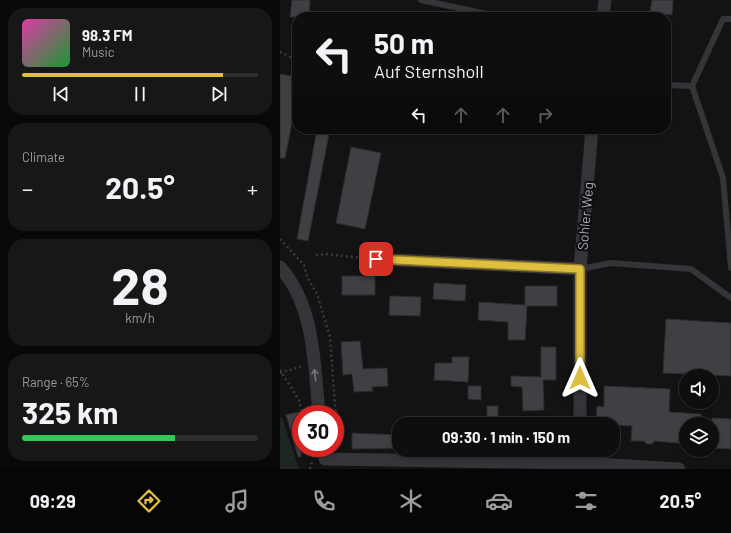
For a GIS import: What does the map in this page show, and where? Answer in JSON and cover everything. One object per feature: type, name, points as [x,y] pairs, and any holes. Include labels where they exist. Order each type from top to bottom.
[{"type":"street","points":[[604,12],[605,0]]},
{"type":"street","name":"Sohler Weg","points":[[580,417],[580,269],[591,134]]},
{"type":"street","points":[[376,259],[580,269]]},
{"type":"street","points":[[280,266],[297,290],[309,324],[318,405]]},
{"type":"street","points":[[324,459],[580,461],[679,469]]},
{"type":"lane","points":[[421,0],[477,12]]},
{"type":"lane","points":[[731,19],[723,19],[692,86],[723,178],[731,268]]},
{"type":"lane","points":[[671,85],[692,86]]},
{"type":"lane","points":[[723,178],[731,177]]},
{"type":"lane","points":[[580,269],[611,263],[691,269],[731,298]]},
{"type":"path","points":[[280,52],[292,58]]},
{"type":"path","points":[[280,239],[304,265]]},
{"type":"path","points":[[316,255],[325,254],[376,259]]},
{"type":"path","points":[[300,405],[299,400],[280,372],[314,363]]},
{"type":"shaded area","points":[[282,417],[292,448],[292,457],[295,457],[299,469],[280,469],[280,418]]},
{"type":"building","points":[[292,0],[310,0],[309,12],[292,12],[292,17],[290,17]]},
{"type":"building","points":[[652,0],[673,0],[672,15],[671,12],[650,12]]},
{"type":"building","points":[[280,74],[292,76],[292,123],[285,158],[280,158]]},
{"type":"building","points":[[316,134],[329,134],[308,241],[297,239]]},
{"type":"building","points":[[351,147],[381,153],[365,229],[336,223]]},
{"type":"building","points":[[342,276],[375,276],[375,295],[342,295]]},
{"type":"building","points":[[434,283],[466,285],[465,301],[433,299]]},
{"type":"building","points":[[525,286],[557,286],[557,306],[527,306],[525,340],[508,340],[508,322],[478,320],[479,302],[525,305]]},
{"type":"building","points":[[390,296],[421,297],[420,316],[389,315]]},
{"type":"building","points":[[666,319],[731,323],[731,376],[719,375],[719,369],[679,369],[679,374],[663,373]]},
{"type":"building","points":[[360,341],[363,369],[387,368],[388,386],[372,387],[373,391],[354,392],[352,374],[343,375],[341,342]]},
{"type":"building","points":[[541,347],[556,347],[556,380],[543,380],[544,410],[523,411],[522,387],[511,386],[511,376],[541,377]]},
{"type":"building","points":[[452,357],[469,357],[468,382],[434,380],[435,363],[452,363]]},
{"type":"building","points":[[468,386],[481,386],[481,400],[468,399]]},
{"type":"building","points":[[604,386],[670,389],[669,412],[701,414],[701,417],[679,417],[679,444],[654,441],[652,444],[647,444],[644,441],[631,441],[632,426],[620,425],[620,417],[596,417],[597,406],[604,407]]},
{"type":"building","points":[[487,406],[498,406],[498,417],[487,417]]},
{"type":"building","points":[[292,414],[292,436],[286,415]]},
{"type":"building","points":[[719,418],[731,419],[731,449],[719,448]]},
{"type":"building","points":[[352,433],[392,435],[392,448],[352,449]]},
{"type":"route","points":[[376,259],[580,269],[580,378]]}]
